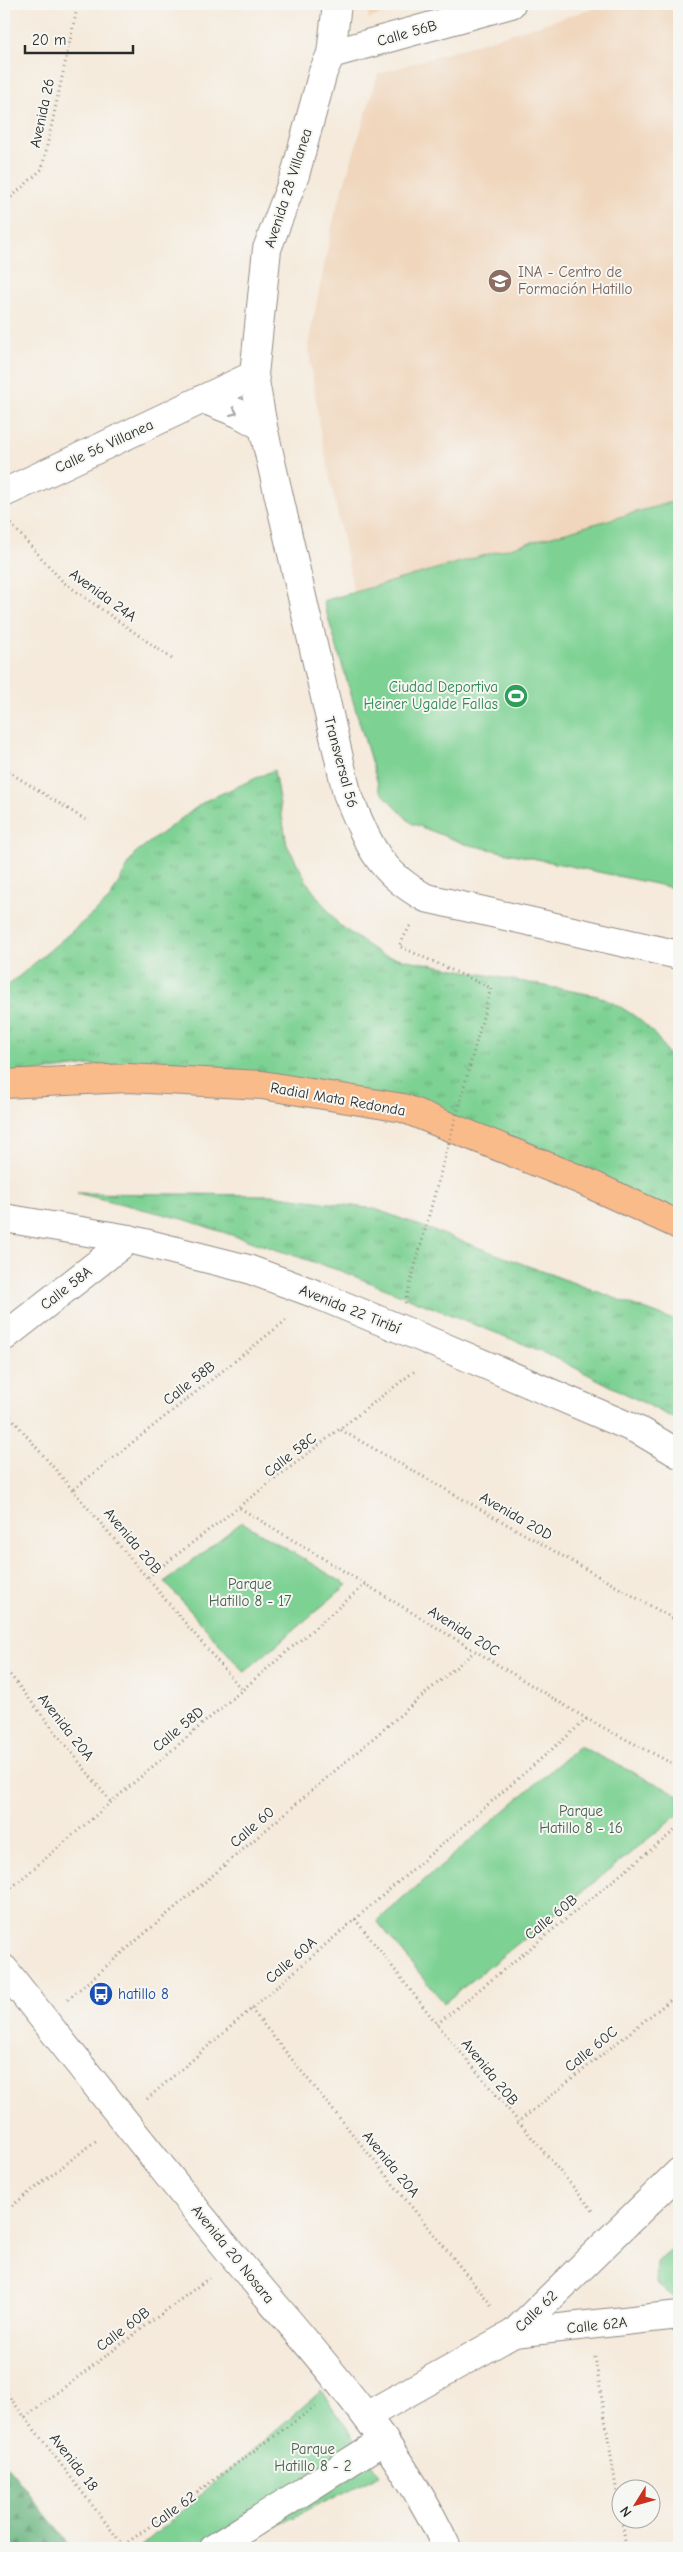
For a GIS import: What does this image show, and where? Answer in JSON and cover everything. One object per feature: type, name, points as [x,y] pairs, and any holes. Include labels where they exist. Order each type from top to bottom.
[{"type":"main road","name":"Radial Mata Redonda","points":[[4,1084],[128,1078],[262,1085],[403,1108],[581,1180],[679,1225]]},
{"type":"street","name":"Avenida 28 Villanea","points":[[254,375],[267,249],[295,175],[323,72],[331,54],[337,4]]},
{"type":"street","name":"Calle 56B","points":[[331,54],[511,4]]},
{"type":"street","name":"Calle 56 Villanea","points":[[4,493],[254,375]]},
{"type":"street","name":"Transversal 56","points":[[254,375],[263,428],[346,794],[369,845],[386,869],[404,885],[426,898],[679,954]]},
{"type":"street","points":[[203,399],[238,412],[263,428]]},
{"type":"street","name":"Avenida 22 Tiribí","points":[[4,1218],[129,1239],[248,1269],[318,1295],[642,1432],[679,1454]]},
{"type":"street","name":"Calle 58A","points":[[4,1337],[129,1239]]},
{"type":"street","name":"Avenida 20 Nosara","points":[[4,1969],[123,2120],[366,2416],[429,2509],[447,2548]]},
{"type":"street","name":"Calle 62","points":[[366,2416],[514,2333],[679,2172]]},
{"type":"street","name":"Calle 62A","points":[[514,2333],[679,2315]]},
{"type":"street","points":[[214,2548],[384,2440]]},
{"type":"path","name":"Avenida 26","points":[[4,204],[42,169],[78,4]]},
{"type":"path","name":"Avenida 24A","points":[[4,516],[63,582],[175,661]]},
{"type":"path","points":[[4,769],[89,822]]},
{"type":"path","points":[[399,946],[491,988],[404,1304]]},
{"type":"path","name":"Calle 58B","points":[[74,1488],[318,1295]]},
{"type":"path","name":"Calle 58C","points":[[148,1578],[341,1430],[444,1348]]},
{"type":"path","name":"Avenida 20B","points":[[4,1409],[74,1488],[242,1690]]},
{"type":"path","name":"Avenida 20D","points":[[341,1430],[679,1622]]},
{"type":"path","name":"Avenida 20C","points":[[240,1508],[367,1583],[474,1652],[588,1719],[679,1767]]},
{"type":"path","name":"Calle 58D","points":[[4,1894],[110,1801],[367,1583]]},
{"type":"path","name":"Calle 60","points":[[44,2020],[474,1652]]},
{"type":"path","name":"Avenida 20A","points":[[4,1668],[110,1801]]},
{"type":"path","name":"Calle 60A","points":[[4,2212],[123,2120],[588,1719]]},
{"type":"path","name":"Calle 60B","points":[[437,2024],[679,1827]]},
{"type":"path","name":"Avenida 20B","points":[[355,1919],[517,2123],[614,2235]]},
{"type":"path","name":"Calle 60C","points":[[517,2123],[679,1993]]},
{"type":"path","name":"Avenida 20A","points":[[251,2009],[514,2333]]},
{"type":"path","name":"Calle 60B","points":[[25,2417],[235,2258]]},
{"type":"path","points":[[590,2326],[615,2480]]},
{"type":"path","name":"Calle 62","points":[[125,2547],[343,2387]]},
{"type":"path","name":"Avenida 18","points":[[4,2390],[125,2547]]},
{"type":"path","points":[[623,2530],[626,2548]]},
{"type":"shaded area","points":[[370,4],[416,4],[368,19]]},
{"type":"shaded area","name":"INA - Centro de Formación Hatillo","points":[[608,4],[679,4],[679,501],[354,593],[320,429],[308,345],[334,217],[378,74]]},
{"type":"green space","name":"Ciudad Deportiva Heiner Ugalde Fallas","points":[[679,500],[679,889],[465,844],[411,823],[380,791],[323,601]]},
{"type":"green space","points":[[274,770],[287,845],[310,887],[339,925],[381,955],[598,996],[627,1011],[649,1028],[658,1038],[666,1050],[679,1079],[679,1222],[482,1135],[209,1071],[90,1065],[4,1076],[4,989],[109,900],[135,853],[205,801]]},
{"type":"green space","points":[[77,1193],[271,1195],[375,1209],[679,1322],[679,1421],[546,1353],[341,1271],[183,1219]]},
{"type":"green space","name":"Parque Hatillo 8 - 17","points":[[242,1522],[347,1585],[244,1672],[165,1582]]},
{"type":"green space","name":"Parque Hatillo 8 - 16","points":[[579,1746],[679,1795],[679,1814],[444,2003],[377,1921]]},
{"type":"green space","points":[[679,2244],[679,2296],[674,2297],[656,2284],[657,2262]]},
{"type":"green space","name":"Parque Hatillo 8 - 2","points":[[321,2391],[380,2475],[231,2548],[139,2548]]},
{"type":"green space","points":[[4,2462],[72,2548],[4,2548]]},
{"type":"place","name":"INA - Centro de Formación Hatillo","points":[[500,281]]},
{"type":"place","name":"Ciudad Deportiva Heiner Ugalde Fallas","points":[[516,696]]},
{"type":"place","name":"hatillo 8","points":[[101,1994]]}]
